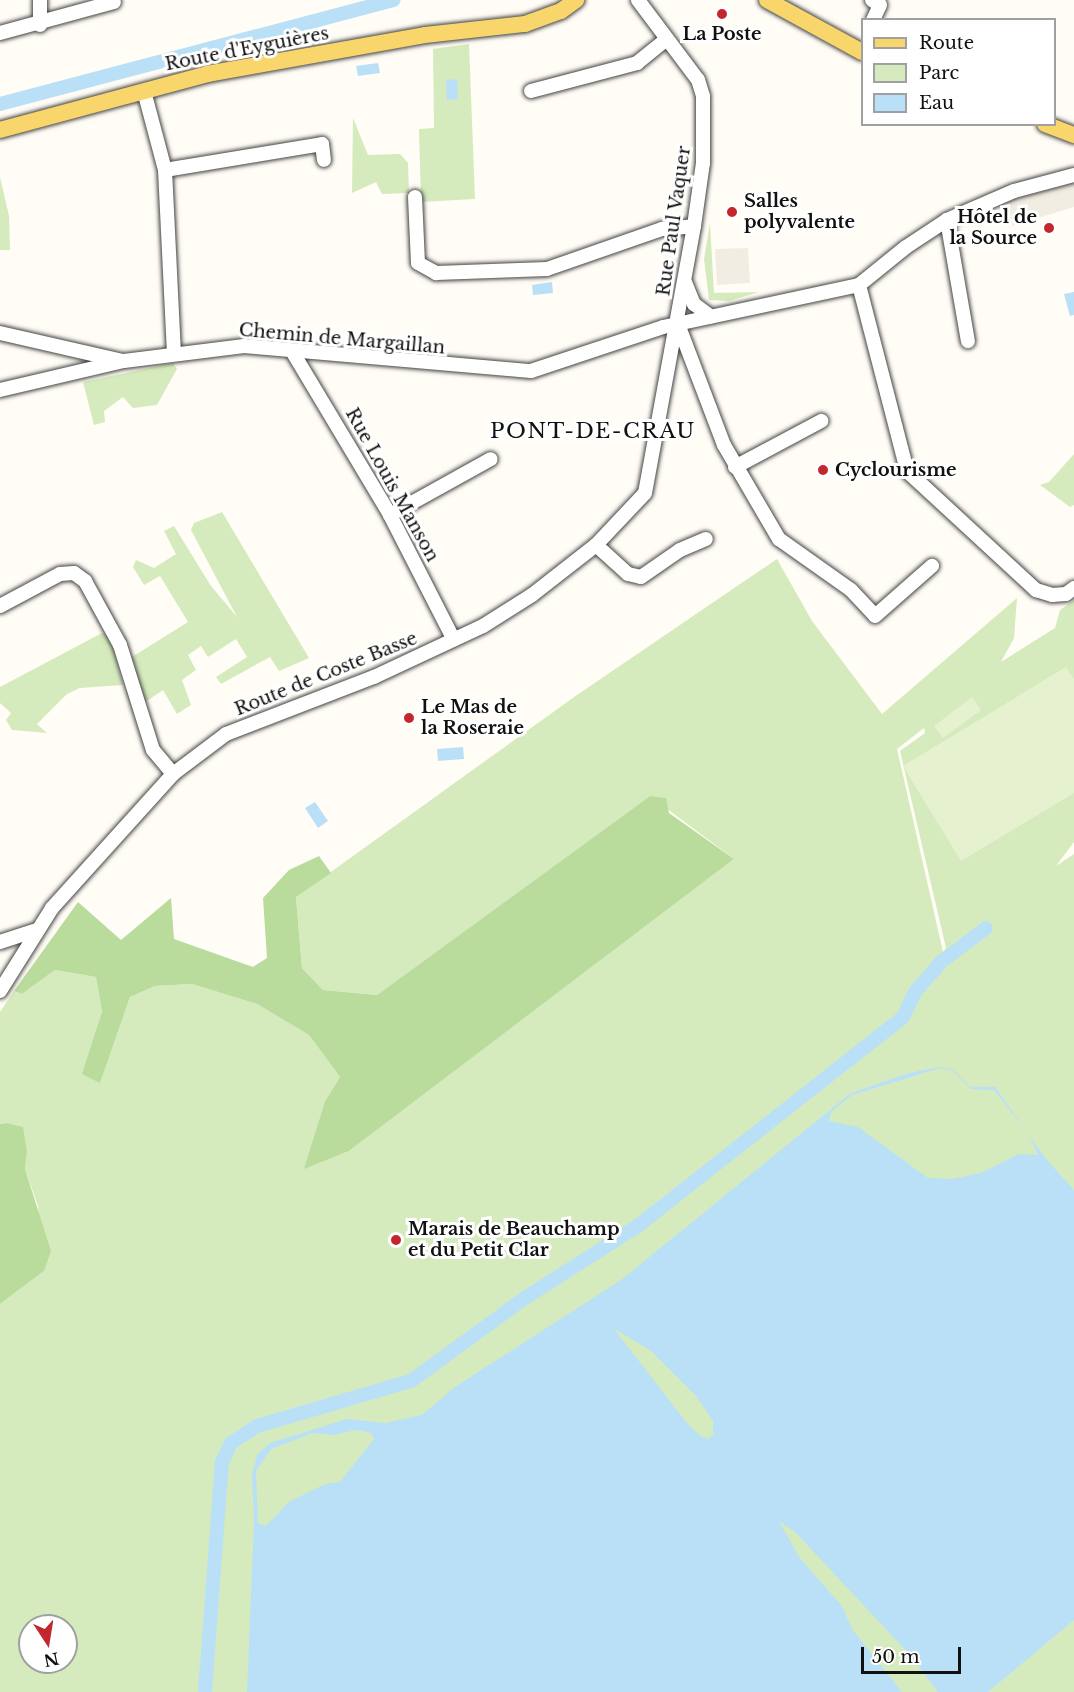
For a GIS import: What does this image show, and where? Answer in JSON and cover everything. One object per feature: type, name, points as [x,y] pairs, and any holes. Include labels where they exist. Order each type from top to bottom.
[{"type":"main road","name":"Route d'Eyguières","points":[[505,24],[538,12],[556,0]]},
{"type":"main road","name":"Route d'Eyguières","points":[[0,130],[207,74],[544,18],[576,0]]},
{"type":"main road","points":[[767,0],[861,47]]},
{"type":"main road","points":[[1050,126],[1074,135]]},
{"type":"street","points":[[40,0],[40,24]]},
{"type":"street","name":"Rue Paul Vaquer","points":[[638,0],[698,80],[703,96],[703,163],[678,324]]},
{"type":"street","points":[[872,0],[880,5],[874,18]]},
{"type":"street","points":[[0,33],[40,24],[114,2]]},
{"type":"street","points":[[531,91],[637,63],[668,39]]},
{"type":"street","points":[[144,91],[165,170],[174,354]]},
{"type":"street","points":[[165,170],[322,144],[324,160]]},
{"type":"street","points":[[932,566],[883,613],[875,615],[851,590],[779,539],[735,467],[678,324],[859,285],[906,247],[947,220],[1014,191],[1074,176]]},
{"type":"street","points":[[415,197],[418,263],[436,273],[547,269],[663,229],[694,226]]},
{"type":"street","points":[[947,220],[968,341]]},
{"type":"street","points":[[684,280],[694,304],[711,317]]},
{"type":"street","points":[[859,285],[907,471],[1036,590],[1052,595],[1066,594],[1074,588]]},
{"type":"street","name":"Chemin de Margaillan","points":[[0,390],[124,361],[244,346],[518,372],[546,368],[678,324]]},
{"type":"street","name":"Route de Coste Basse","points":[[0,992],[37,930],[65,893],[172,774],[225,734],[357,685],[454,640],[532,595],[596,545],[645,493],[678,324]]},
{"type":"street","points":[[0,333],[124,361]]},
{"type":"street","name":"Rue Louis Manson","points":[[292,351],[390,515],[454,640]]},
{"type":"street","points":[[735,467],[821,421]]},
{"type":"street","points":[[390,515],[491,459]]},
{"type":"street","points":[[596,545],[628,574],[640,577],[680,550],[706,539]]},
{"type":"street","points":[[0,606],[60,574],[74,573],[85,581],[120,645],[153,750],[172,774]]},
{"type":"street","points":[[0,942],[37,930]]},
{"type":"green space","points":[[469,44],[475,199],[421,202],[419,129],[434,128],[433,49]]},
{"type":"green space","points":[[353,118],[368,155],[400,154],[408,163],[409,193],[382,194],[376,182],[352,193]]},
{"type":"green space","points":[[0,177],[9,216],[10,250],[0,250]]},
{"type":"green space","points":[[710,223],[714,293],[759,292],[729,301],[709,300],[704,259]]},
{"type":"green space","points":[[173,363],[177,369],[157,405],[133,408],[123,397],[104,411],[105,422],[94,425],[83,382]]},
{"type":"green space","points":[[1074,454],[1074,505],[1070,507],[1040,485],[1049,482]]},
{"type":"green space","points":[[222,512],[309,658],[279,671],[270,657],[221,684],[216,677],[247,657],[236,639],[208,657],[201,646],[188,655],[196,670],[182,680],[191,705],[177,714],[163,690],[144,703],[132,657],[188,622],[160,576],[144,585],[133,567],[136,560],[154,568],[176,554],[164,531],[174,526],[211,586],[237,617],[191,530],[194,523]]},
{"type":"green space","points":[[777,559],[812,621],[882,714],[1017,598],[1014,638],[1001,662],[1055,628],[1060,610],[1074,600],[1074,842],[1056,866],[1074,854],[1074,1692],[0,1692],[0,1304],[44,1271],[38,1206],[25,1169],[27,1152],[6,1123],[0,1124],[0,1012],[14,991],[22,994],[55,970],[96,977],[102,1012],[96,1037],[100,1082],[130,997],[155,986],[192,984],[257,1004],[309,1035],[340,1077],[325,1101],[305,1168],[349,1151],[734,859],[650,796],[377,995],[323,990],[302,968],[296,897],[577,695]],"holes":[[[924,728],[925,733],[900,751],[946,948],[943,952],[897,749]]]},
{"type":"green space","points":[[102,633],[110,637],[123,685],[80,688],[67,694],[37,724],[47,733],[12,730],[6,720],[11,713],[0,703],[0,687]]},
{"type":"green space","points":[[1066,667],[1074,679],[1074,793],[961,861],[903,766]]},
{"type":"green space","points":[[972,697],[981,710],[943,738],[934,726]]},
{"type":"green space","points":[[650,796],[666,798],[669,813],[734,859],[349,1151],[304,1169],[325,1101],[340,1077],[309,1035],[257,1004],[192,984],[155,986],[130,997],[100,1083],[82,1074],[102,1012],[96,977],[55,970],[22,994],[14,991],[78,902],[121,940],[171,898],[174,939],[253,967],[267,958],[263,898],[289,870],[319,856],[331,873],[296,897],[302,968],[323,990],[377,995]]},
{"type":"green space","points":[[0,1124],[23,1127],[27,1152],[25,1169],[51,1251],[44,1271],[0,1304]]},
{"type":"shaded area","points":[[1074,183],[1074,207],[1009,227],[999,202]]},
{"type":"shaded area","points":[[748,248],[750,283],[717,285],[715,249]]},
{"type":"water","points":[[378,63],[380,73],[358,76],[356,66]]},
{"type":"water","points":[[457,79],[458,99],[447,100],[446,80]]},
{"type":"water","points":[[552,282],[553,293],[533,295],[532,285]]},
{"type":"water","points":[[1074,292],[1074,315],[1070,316],[1064,294]]},
{"type":"water","points":[[463,747],[464,759],[438,761],[437,749]]},
{"type":"water","points":[[315,802],[328,821],[318,828],[305,808]]},
{"type":"water","points":[[940,1067],[954,1070],[970,1087],[995,1087],[1027,1132],[994,1090],[971,1089],[953,1071],[940,1068],[852,1095],[831,1112],[829,1121],[858,1127],[928,1178],[952,1179],[981,1173],[1019,1154],[1038,1155],[1029,1136],[1074,1190],[1074,1620],[988,1692],[938,1692],[910,1655],[796,1533],[779,1521],[799,1557],[842,1606],[852,1629],[902,1692],[247,1692],[254,1520],[252,1475],[257,1455],[270,1443],[347,1419],[385,1423],[422,1415],[455,1387],[621,1280],[851,1093],[909,1073]],"holes":[[[614,1329],[650,1350],[696,1396],[713,1421],[713,1435],[708,1439],[699,1435],[687,1423]],[[356,1430],[371,1433],[374,1439],[340,1482],[325,1484],[289,1502],[266,1526],[258,1523],[256,1471],[271,1449],[313,1433],[333,1435]]]},
{"type":"waterway","points":[[0,104],[394,0]]},
{"type":"waterway","points":[[205,1692],[222,1462],[231,1443],[257,1426],[411,1381],[525,1298],[639,1225],[903,1017],[915,992],[941,962],[986,928]]},
{"type":"place","name":"La Poste","points":[[722,14]]},
{"type":"place","name":"Salles polyvalente","points":[[732,212]]},
{"type":"place","name":"Hôtel de la Source","points":[[1049,228]]},
{"type":"place","name":"Cyclourisme","points":[[823,470]]},
{"type":"place","name":"Le Mas de la Roseraie","points":[[409,718]]},
{"type":"place","name":"Marais de Beauchamp et du Petit Clar","points":[[396,1240]]},
{"type":"district","name":"PONT-DE-CRAU","points":[[593,431]]}]
